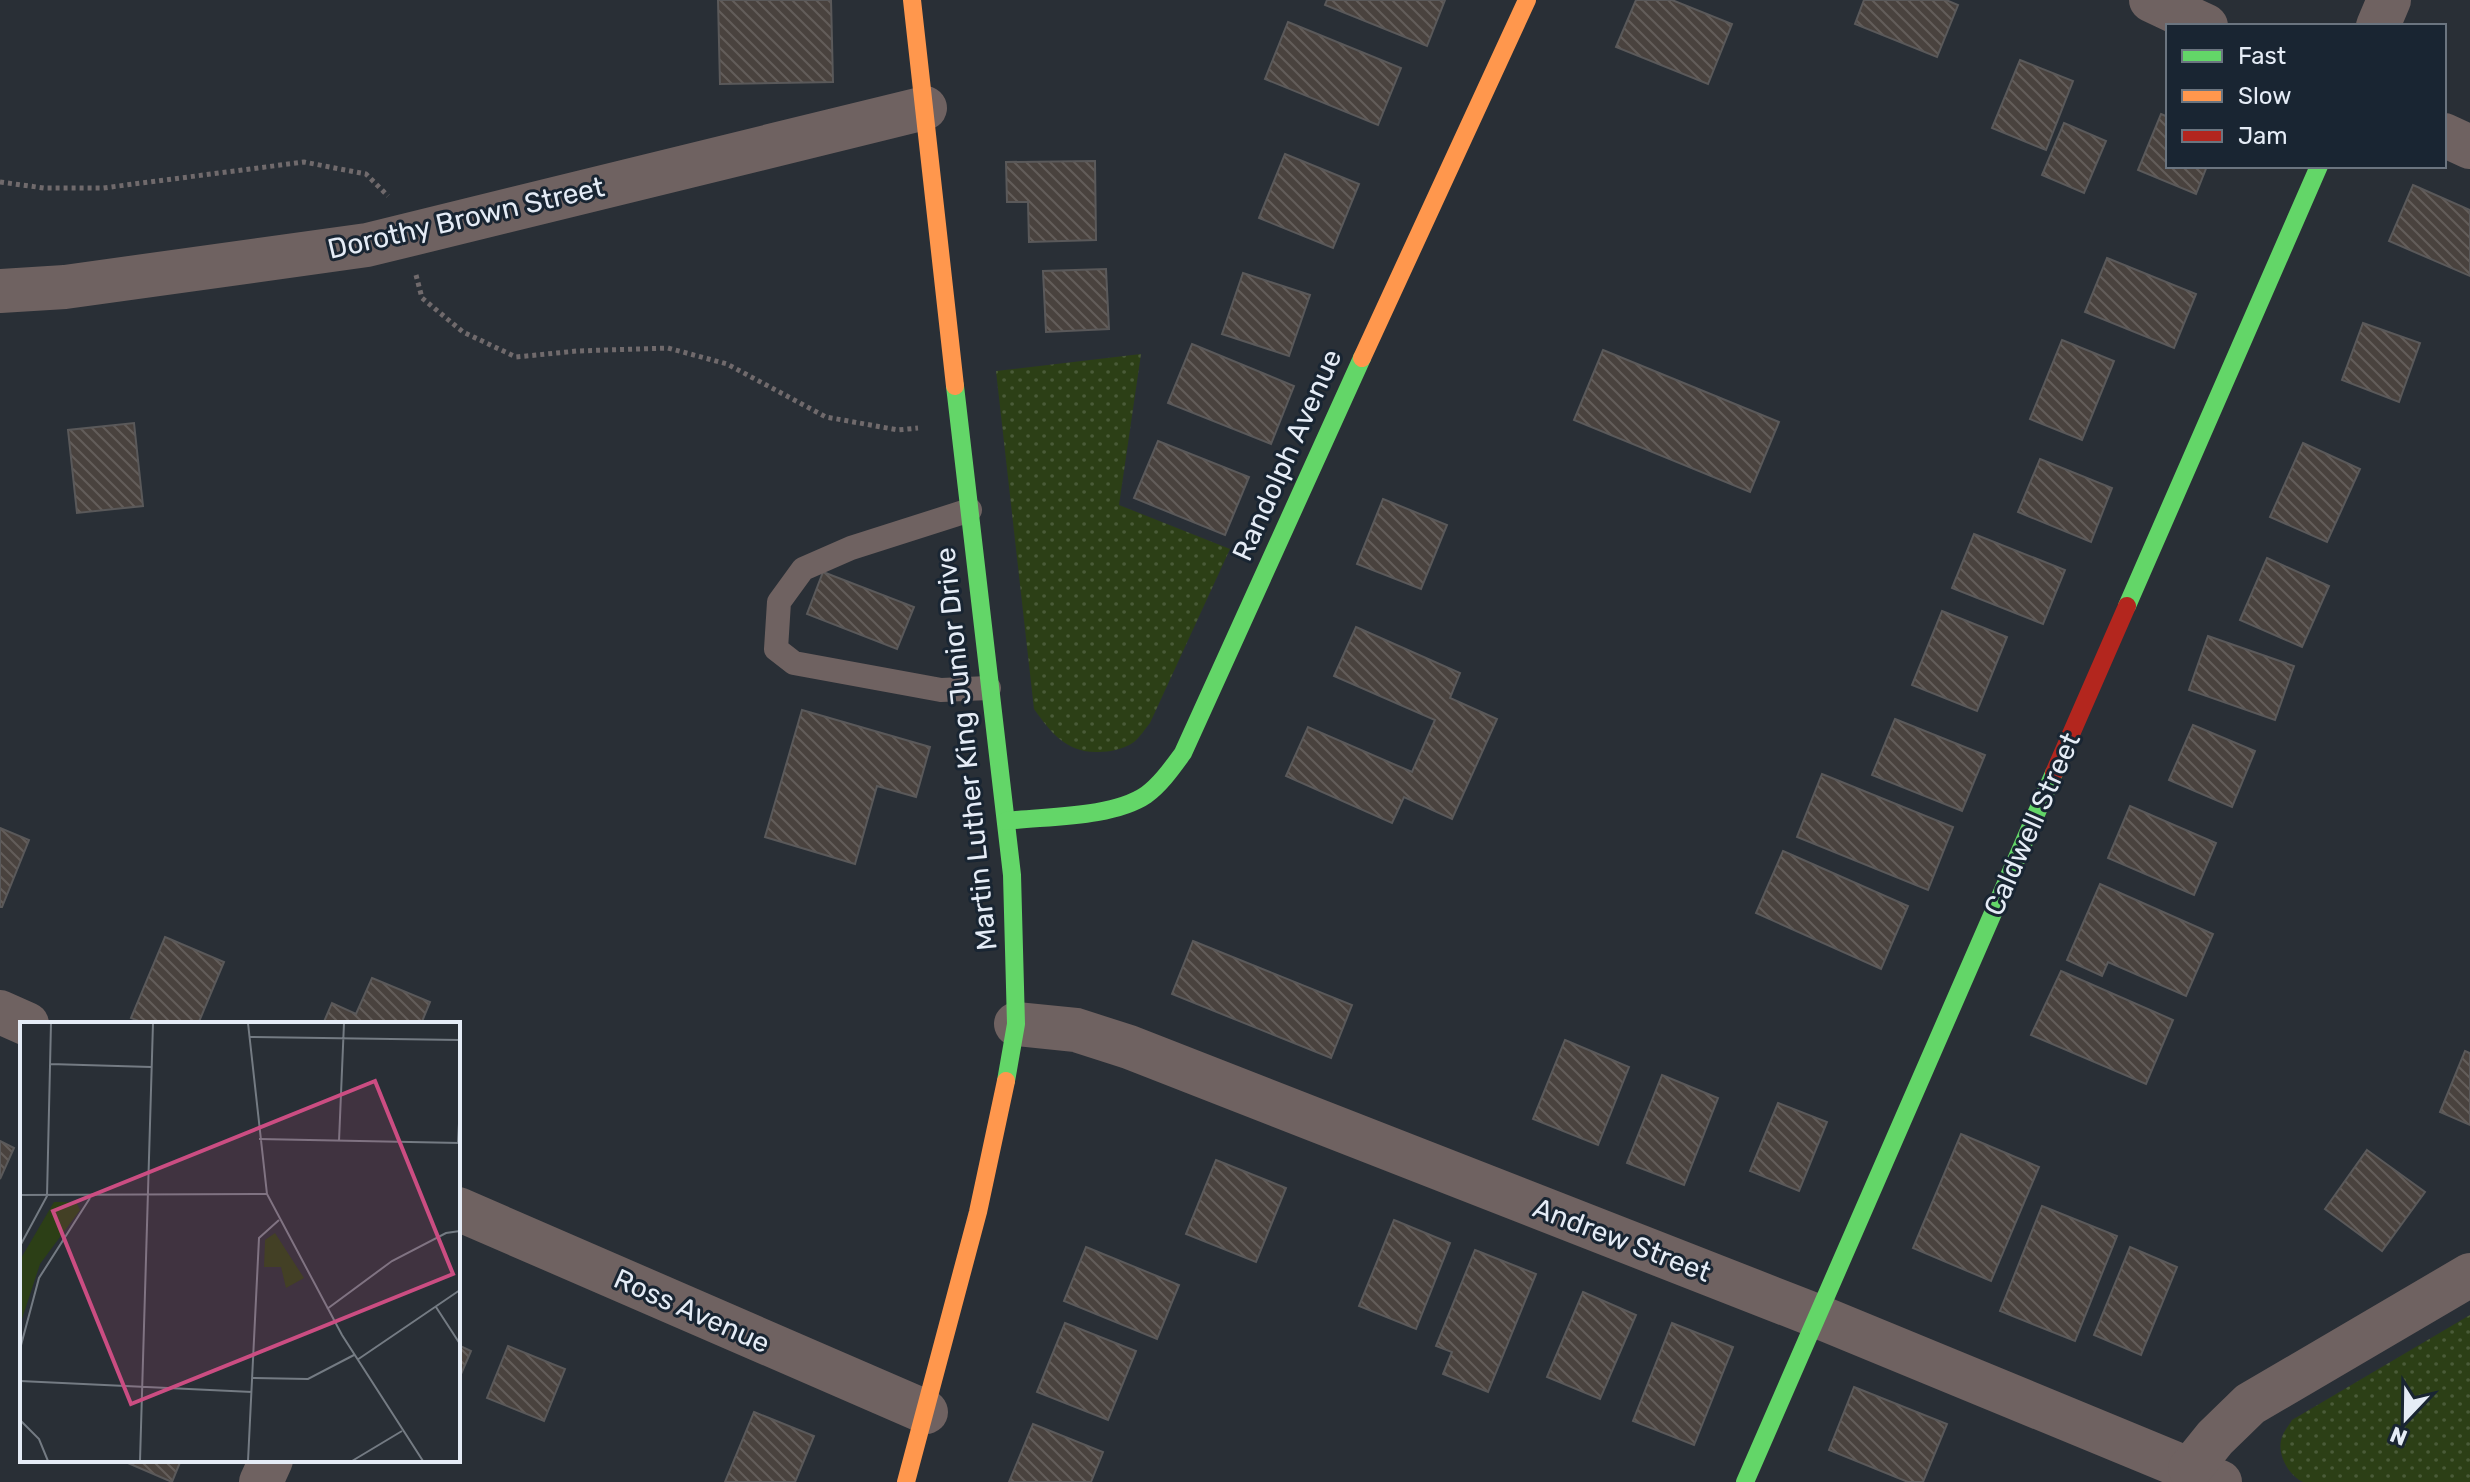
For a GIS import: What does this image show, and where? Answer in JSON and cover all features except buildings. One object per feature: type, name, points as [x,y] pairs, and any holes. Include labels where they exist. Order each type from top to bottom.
[{"type":"street","name":"Martin Luther King Junior Drive","points":[[906,1482],[996,1137],[1016,1024],[1014,901],[1006,821],[912,0]]},
{"type":"street","name":"Randolph Avenue","points":[[1006,821],[1107,808],[1136,800],[1162,780],[1183,753],[1527,0]]},
{"type":"street","points":[[2151,0],[2202,24]]},
{"type":"street","points":[[2379,24],[2389,0]]},
{"type":"street","name":"Dorothy Brown Street","points":[[0,291],[65,287],[367,245],[925,108]]},
{"type":"street","points":[[2446,136],[2470,147]]},
{"type":"street","name":"Caldwell Street","points":[[1745,1482],[2318,168]]},
{"type":"street","points":[[0,1012],[22,1022]]},
{"type":"street","name":"Andrew Street","points":[[1016,1024],[1076,1030],[1129,1047],[1817,1316],[2205,1475]]},
{"type":"street","name":"Ross Avenue","points":[[460,1210],[926,1412]]},
{"type":"street","points":[[2205,1475],[2215,1438],[2250,1404],[2470,1275]]},
{"type":"street","points":[[261,1482],[270,1462]]},
{"type":"lane","points":[[970,510],[851,548],[803,569],[779,602],[776,649],[794,663],[809,666],[941,690],[989,688]]},
{"type":"path","points":[[0,182],[44,188],[103,188],[304,162],[366,174],[397,204],[422,298],[463,332],[516,357],[668,348],[727,364],[826,417],[898,430],[959,423]]},
{"type":"green space","points":[[1141,354],[1119,505],[1230,549],[1150,723],[1126,747],[1087,751],[1061,740],[1034,709],[996,371]]},
{"type":"green space","points":[[2470,1315],[2470,1482],[2303,1482],[2293,1474],[2281,1450],[2283,1435],[2292,1420]]},
{"type":"traffic: fast","points":[[2127,606],[2318,168]]},
{"type":"traffic: fast","points":[[1006,821],[1078,815],[1132,803],[1157,786],[1170,770],[1183,753],[1362,358]]},
{"type":"traffic: fast","points":[[955,386],[1012,875],[1016,1024],[1006,1081]]},
{"type":"traffic: fast","points":[[1745,1482],[2054,773]]},
{"type":"traffic: slow","points":[[912,0],[955,386]]},
{"type":"traffic: slow","points":[[1362,358],[1527,0]]},
{"type":"traffic: slow","points":[[906,1482],[978,1212],[1006,1081]]},
{"type":"traffic: jam","points":[[2054,773],[2127,606]]}]
